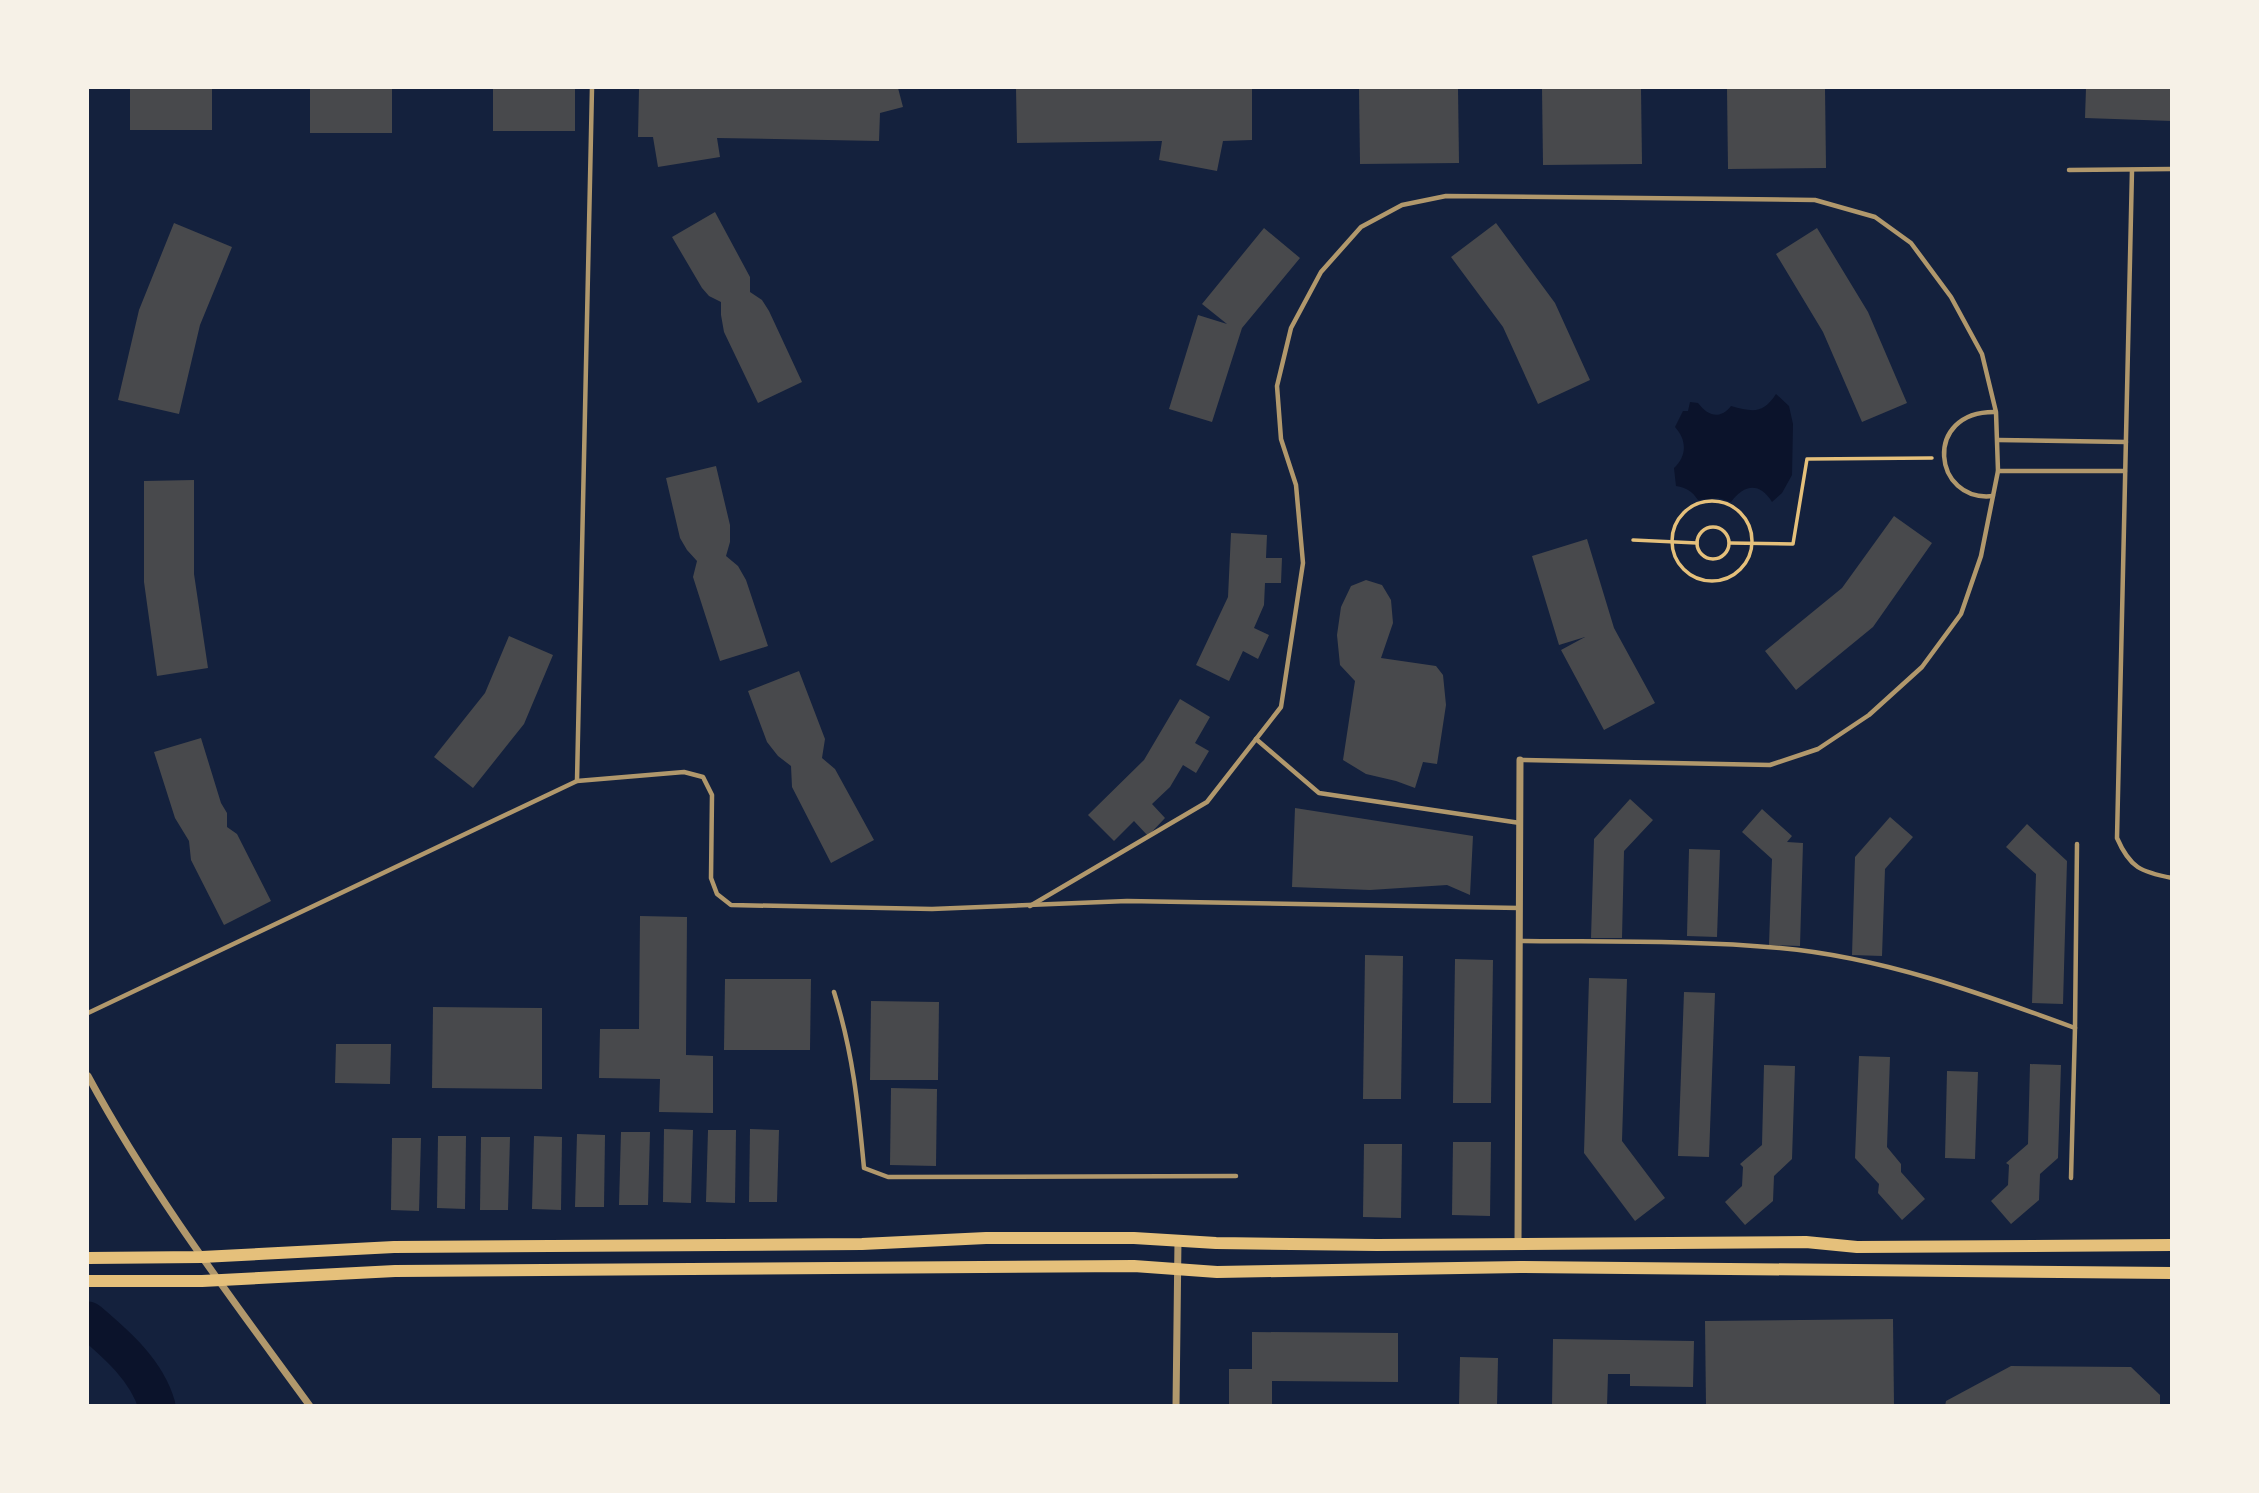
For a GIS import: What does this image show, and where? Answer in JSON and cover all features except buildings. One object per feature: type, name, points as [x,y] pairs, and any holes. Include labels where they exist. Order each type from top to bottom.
[{"type":"main road","points":[[88,1258],[202,1257],[394,1247],[862,1244],[986,1238],[1134,1238],[1377,1245],[1806,1242],[1857,1247],[2172,1245]]},
{"type":"main road","points":[[88,1281],[218,1280],[422,1271],[1120,1266],[1217,1272],[1534,1267],[2172,1273]]},
{"type":"street","points":[[1518,1242],[1520,760]]},
{"type":"street","points":[[88,1076],[116,1128],[202,1257],[310,1405]]},
{"type":"street","points":[[1176,1405],[1178,1240]]},
{"type":"lane","points":[[577,782],[592,88]]},
{"type":"lane","points":[[2068,170],[2172,169]]},
{"type":"lane","points":[[2132,170],[2117,838],[2126,859],[2135,866],[2144,872],[2172,878]]},
{"type":"lane","points":[[1030,906],[1207,802],[1281,707],[1303,563],[1296,485],[1281,439],[1277,386],[1291,328],[1321,272],[1361,227],[1402,205],[1446,196],[1815,200],[1875,217],[1911,243],[1951,297],[1982,354],[1996,412],[1997,471],[1993,496],[1981,556],[1961,614],[1922,667],[1870,715],[1818,749],[1770,765],[1520,760]]},
{"type":"lane","points":[[1993,496],[1971,494],[1959,487],[1950,476],[1944,449],[1948,436],[1967,416],[1980,412],[1996,412]]},
{"type":"lane","points":[[1998,440],[2126,442]]},
{"type":"lane","points":[[1997,471],[2125,471]]},
{"type":"lane","points":[[1256,739],[1319,793],[1520,823]]},
{"type":"lane","points":[[88,1013],[577,782],[684,772],[703,777],[712,795],[711,878],[717,894],[731,905],[932,909],[1128,901],[1519,908]]},
{"type":"lane","points":[[2071,1178],[2076,1028],[2077,844]]},
{"type":"lane","points":[[1519,941],[1780,948],[1877,964],[1998,1000],[2076,1028]]},
{"type":"lane","points":[[834,992],[847,1034],[857,1086],[864,1168],[888,1178],[1236,1176]]},
{"type":"path","points":[[1730,543],[1793,544],[1807,459],[1944,457]]},
{"type":"path","points":[[1704,501],[1718,501],[1741,512],[1748,523],[1753,543],[1748,561],[1741,571],[1718,582],[1705,582],[1692,577],[1681,568],[1674,556],[1671,542],[1674,528],[1691,506],[1704,501]]},
{"type":"path","points":[[1713,526],[1723,529],[1730,543],[1723,556],[1713,559],[1702,555],[1697,543],[1699,534],[1713,526]]},
{"type":"path","points":[[1633,540],[1697,543]]},
{"type":"water","points":[[1776,394],[1789,406],[1793,424],[1792,475],[1782,493],[1772,502],[1757,488],[1741,492],[1731,502],[1718,498],[1698,500],[1689,490],[1676,486],[1674,468],[1684,448],[1682,437],[1675,427],[1683,411],[1688,411],[1690,402],[1698,403],[1706,411],[1718,415],[1731,406],[1757,410],[1767,405]]},
{"type":"waterway","points":[[88,1320],[138,1369],[157,1406]]}]
